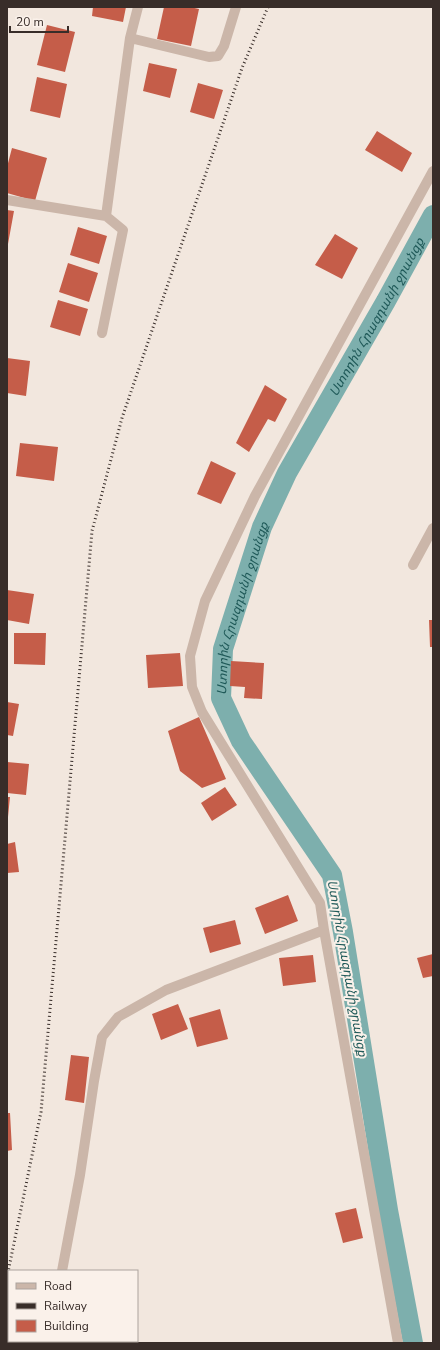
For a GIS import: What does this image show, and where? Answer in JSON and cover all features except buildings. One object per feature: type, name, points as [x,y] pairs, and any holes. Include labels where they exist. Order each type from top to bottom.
[{"type":"street","points":[[106,216],[130,38],[138,7]]},
{"type":"street","points":[[130,38],[209,57],[218,56],[224,46],[236,7]]},
{"type":"street","points":[[398,1343],[320,903],[202,712],[192,687],[190,656],[205,601],[255,496],[433,171]]},
{"type":"street","points":[[7,200],[106,216],[123,230],[102,333]]},
{"type":"street","points":[[413,565],[433,528]]},
{"type":"street","points":[[62,1270],[80,1175],[102,1037],[118,1017],[166,990],[324,930]]},
{"type":"waterway","name":"Ստորին Հրազդանի ջրանցք","points":[[413,1343],[388,1210],[343,932],[332,875],[241,741],[221,698],[223,649],[262,527],[287,473],[386,301],[433,215]]},
{"type":"railway","points":[[8,1270],[41,1112],[92,531],[122,418],[242,68],[268,7]]},
{"type":"railway","points":[[7,1277],[8,1272]]}]
